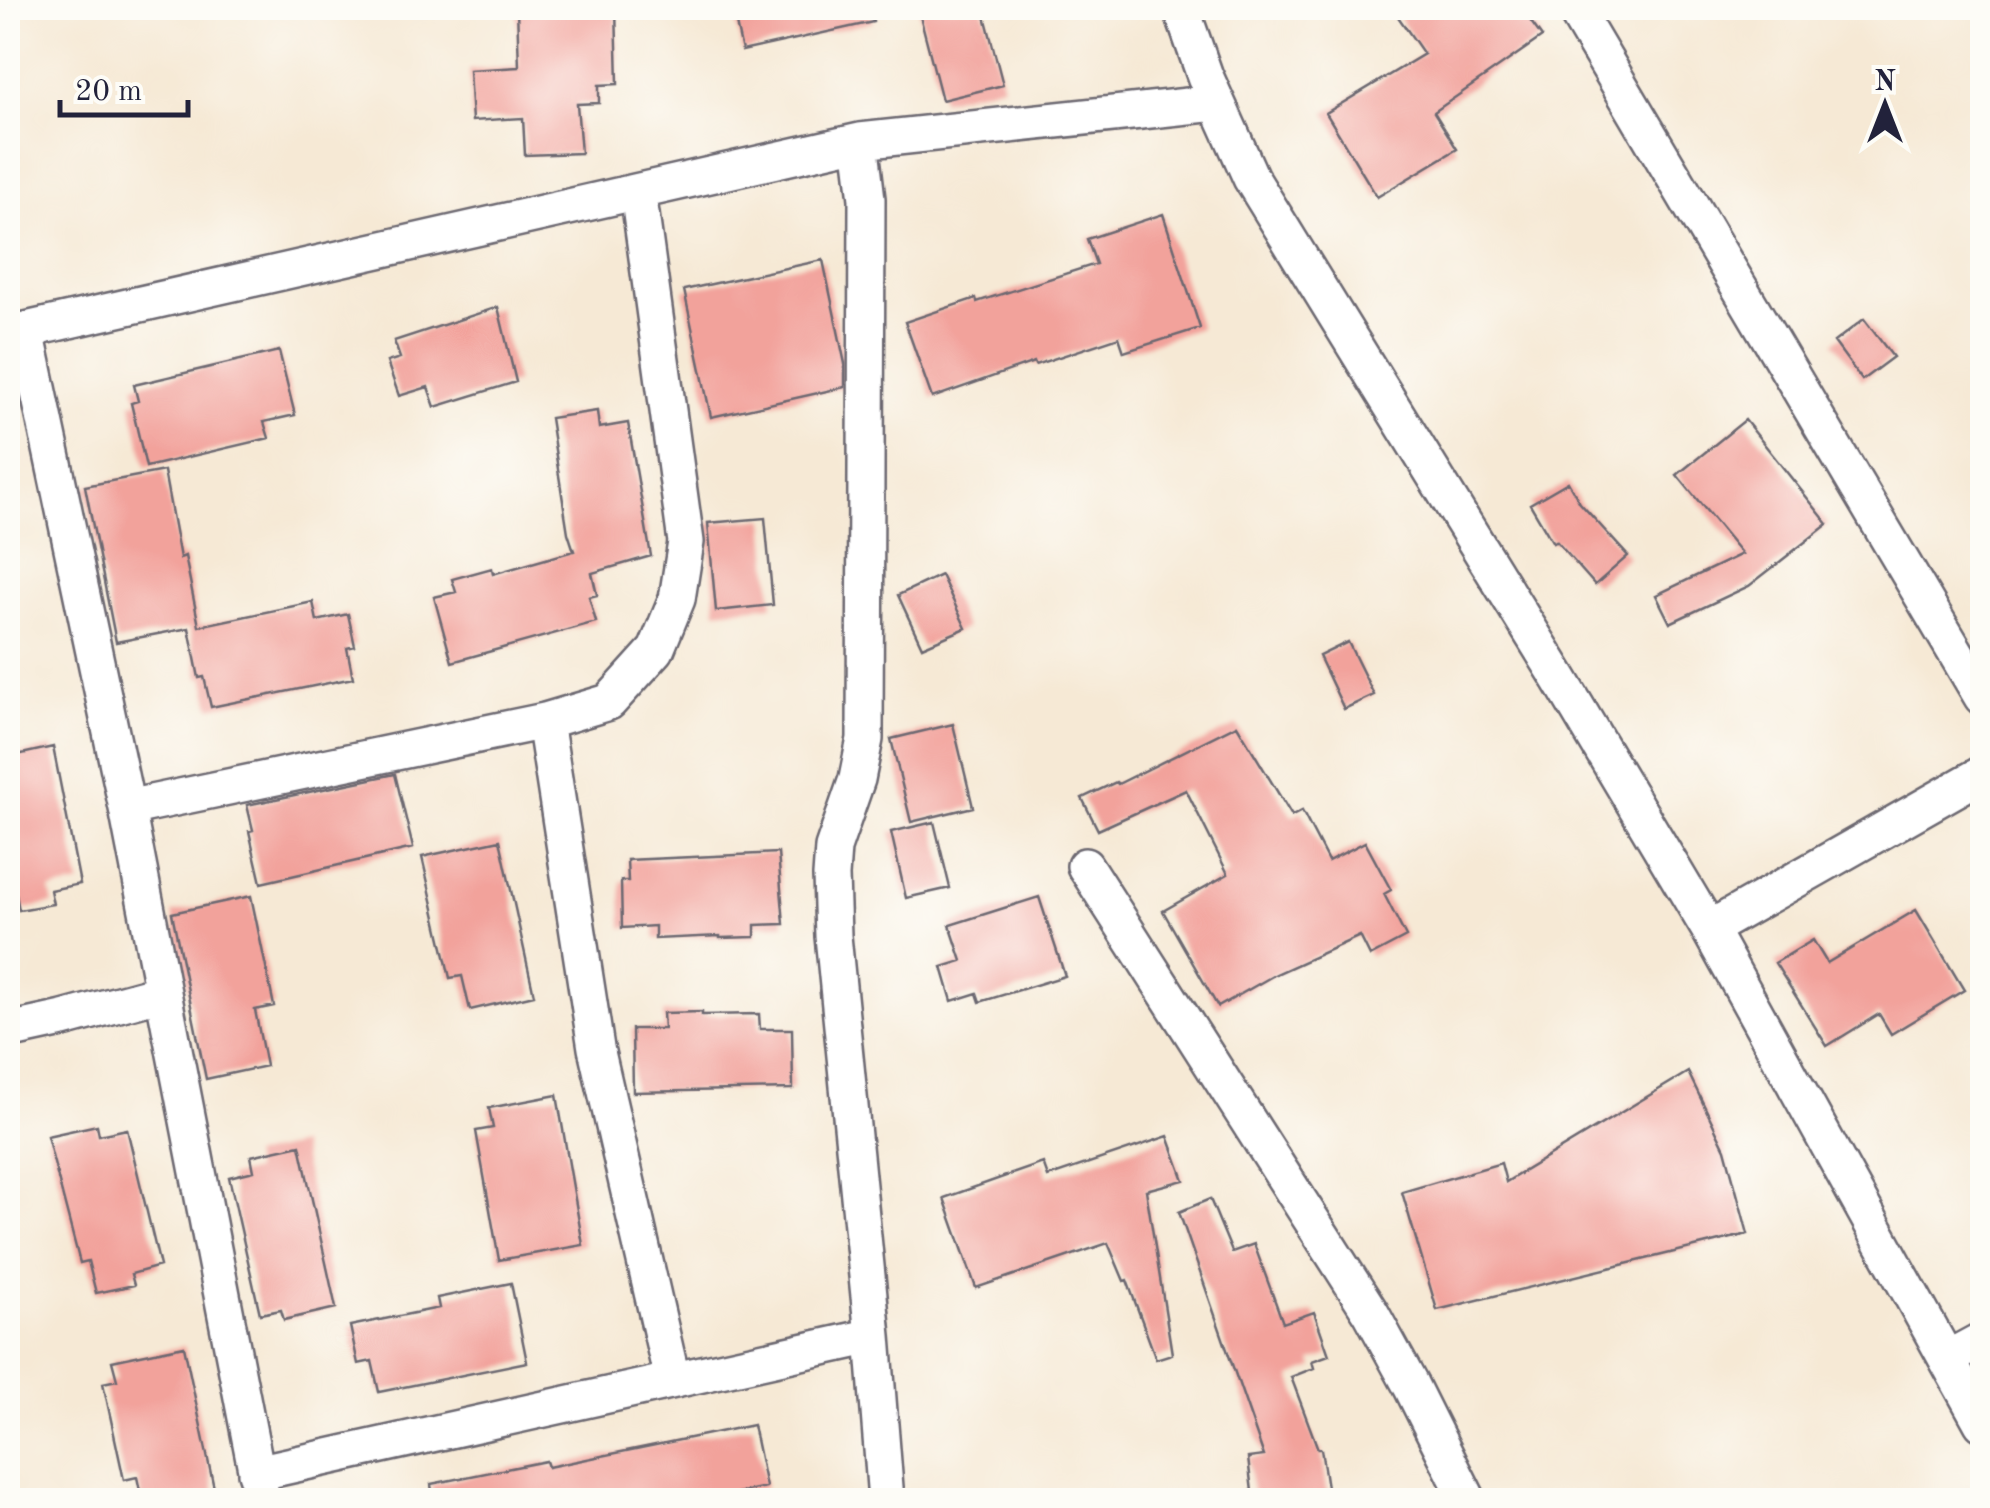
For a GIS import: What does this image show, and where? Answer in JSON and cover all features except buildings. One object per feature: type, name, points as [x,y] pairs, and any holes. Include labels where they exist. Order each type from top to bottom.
[{"type":"street","points":[[1181,8],[1216,103],[1251,178],[1709,929],[1982,1423]]},
{"type":"street","points":[[1574,8],[1982,697]]},
{"type":"street","points":[[873,1336],[672,1380],[259,1487],[127,808],[17,333],[860,141],[1216,103]]},
{"type":"street","points":[[860,141],[867,199],[865,738],[857,779],[833,848],[831,876],[833,936],[886,1500]]},
{"type":"street","points":[[127,808],[545,721],[610,702],[656,650],[677,599],[686,542],[638,192]]},
{"type":"street","points":[[545,721],[596,1048],[672,1380]]},
{"type":"street","points":[[1709,929],[1982,774]]},
{"type":"street","points":[[1084,866],[1371,1313],[1468,1500]]},
{"type":"street","points":[[8,1031],[163,992]]},
{"type":"street","points":[[1947,1359],[1982,1340]]}]
